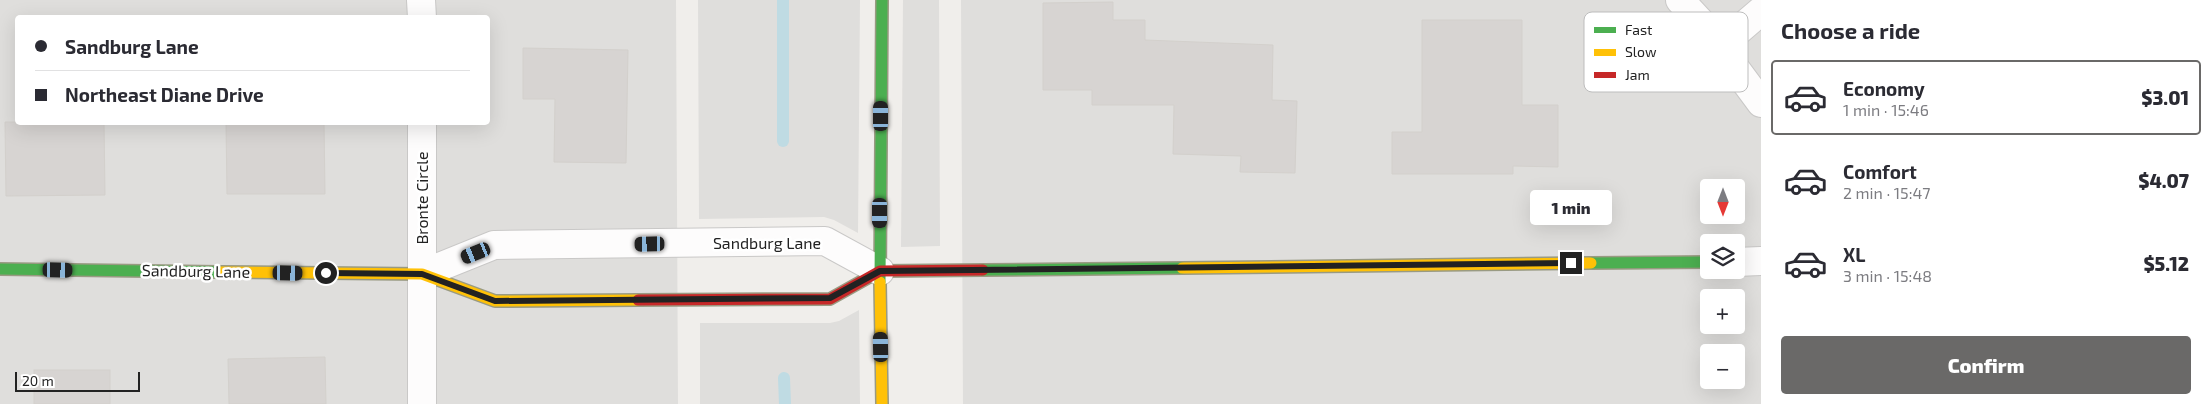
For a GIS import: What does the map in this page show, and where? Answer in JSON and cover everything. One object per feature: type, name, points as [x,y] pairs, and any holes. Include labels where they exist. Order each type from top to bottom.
[{"type":"street","points":[[422,0],[422,15]]},
{"type":"street","points":[[882,0],[880,271],[882,404]]},
{"type":"street","points":[[1680,0],[1690,12]]},
{"type":"street","points":[[1748,22],[1761,11]]},
{"type":"street","points":[[1748,86],[1761,103]]},
{"type":"street","name":"Bronte Circle","points":[[422,125],[422,404]]},
{"type":"street","name":"Sandburg Lane","points":[[422,274],[494,246],[824,241],[880,271]]},
{"type":"street","points":[[880,271],[1700,262]]},
{"type":"street","points":[[1745,262],[1761,262]]},
{"type":"street","name":"Sandburg Lane","points":[[0,269],[422,274],[495,301],[830,298],[880,271]]},
{"type":"shaded area","points":[[0,0],[676,0],[678,404],[0,404]]},
{"type":"shaded area","points":[[698,0],[860,0],[858,233],[834,220],[824,217],[699,219]]},
{"type":"shaded area","points":[[903,0],[939,0],[940,246],[901,247]]},
{"type":"shaded area","points":[[961,0],[1761,0],[1761,404],[963,404]]},
{"type":"shaded area","points":[[859,310],[860,404],[700,404],[700,323],[830,323],[839,321]]},
{"type":"building","points":[[1113,2],[1113,20],[1145,20],[1145,40],[1273,45],[1272,100],[1297,101],[1295,173],[1240,172],[1241,156],[1173,154],[1174,105],[1092,105],[1092,90],[1043,90],[1043,3]]},
{"type":"building","points":[[1422,20],[1522,20],[1522,105],[1558,105],[1558,167],[1513,166],[1513,174],[1392,174],[1392,132],[1422,132]]},
{"type":"building","points":[[523,48],[628,50],[626,163],[554,162],[555,99],[523,99]]},
{"type":"building","points":[[5,122],[15,122],[15,125],[104,125],[105,195],[6,196]]},
{"type":"building","points":[[226,125],[324,125],[325,194],[227,194]]},
{"type":"building","points":[[325,357],[326,404],[229,404],[228,359]]},
{"type":"building","points":[[34,370],[110,370],[110,404],[34,404]]},
{"type":"waterway","points":[[783,0],[783,141]]},
{"type":"waterway","points":[[784,378],[785,404]]},
{"type":"traffic: fast","points":[[880,282],[882,0]]},
{"type":"traffic: fast","points":[[1591,263],[1700,262]]},
{"type":"traffic: fast","points":[[983,270],[1182,268]]},
{"type":"traffic: fast","points":[[0,269],[220,272]]},
{"type":"traffic: slow","points":[[1182,268],[1591,263]]},
{"type":"traffic: slow","points":[[220,272],[422,274],[495,301],[638,300]]},
{"type":"traffic: slow","points":[[880,282],[882,404]]},
{"type":"traffic: jam","points":[[638,300],[830,299],[880,271],[983,270]]},
{"type":"route","points":[[326,273],[422,274],[495,301],[830,298],[880,271],[1571,263]]}]
